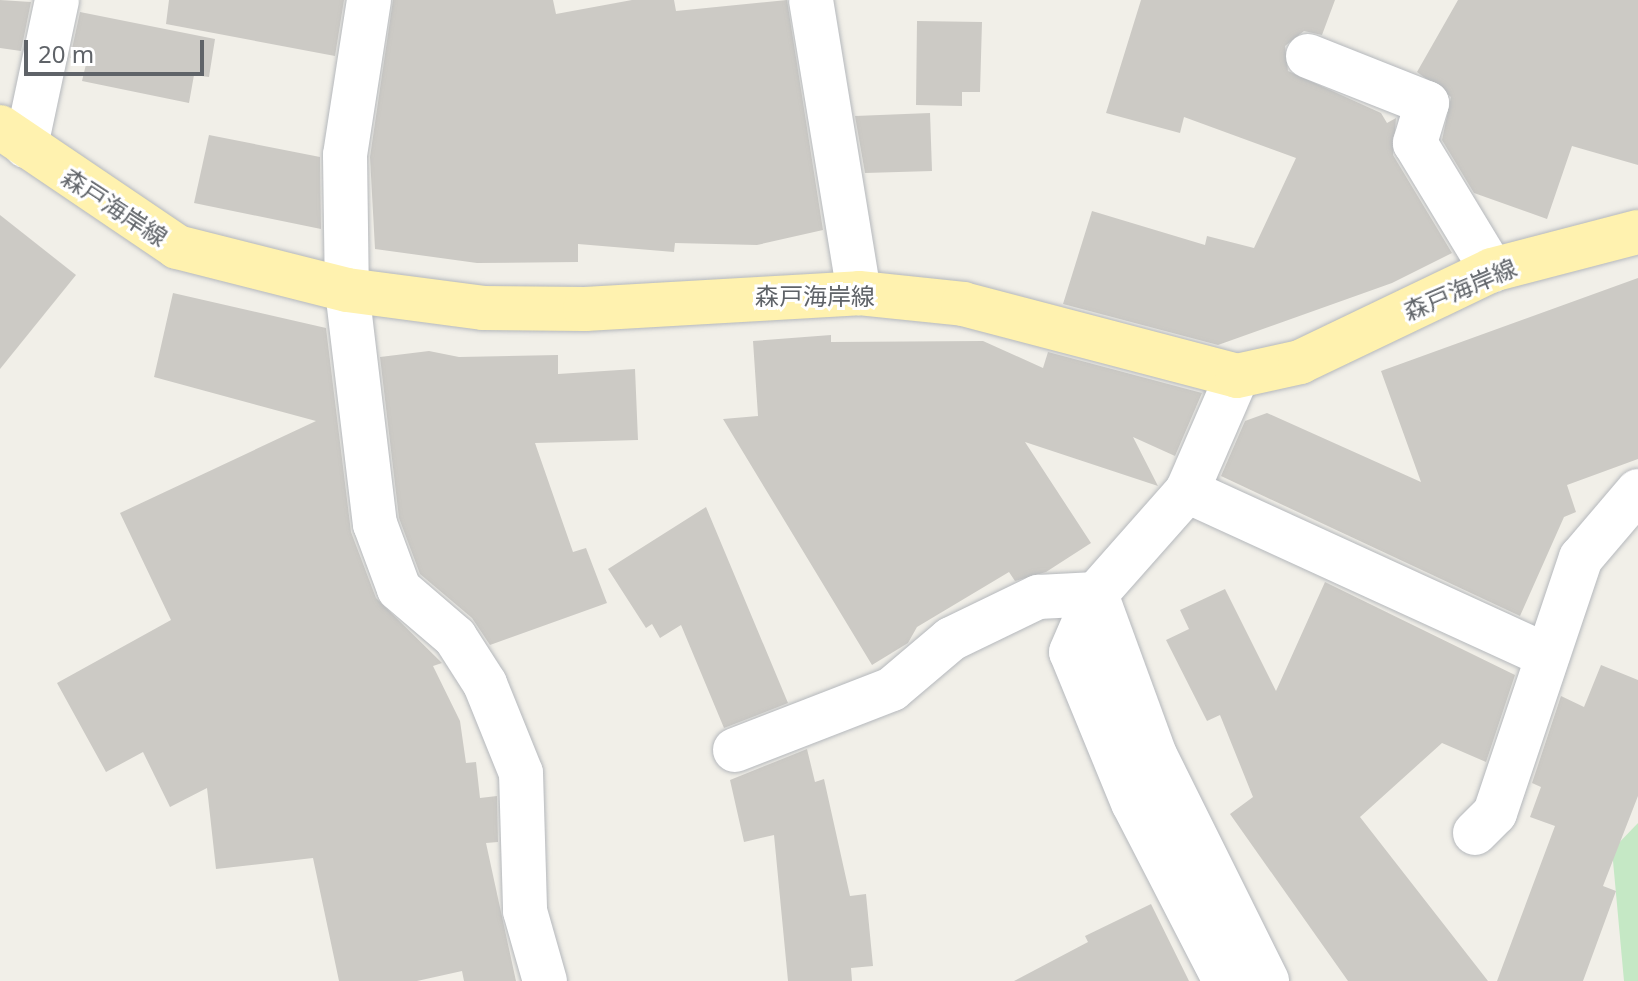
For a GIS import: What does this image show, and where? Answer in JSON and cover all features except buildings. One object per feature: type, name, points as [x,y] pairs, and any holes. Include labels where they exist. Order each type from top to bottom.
[{"type":"main road","name":"森戸海岸線","points":[[13,136],[177,247],[347,290],[483,308],[585,309],[859,293],[963,304],[1237,376],[1300,362],[1492,270],[1638,232]]},
{"type":"street","points":[[13,136],[57,0]]},
{"type":"street","points":[[369,0],[345,155],[347,290],[375,524],[399,589],[455,637],[485,684],[521,773],[525,911],[545,981]]},
{"type":"street","points":[[811,0],[859,293]]},
{"type":"street","points":[[1308,56],[1427,103],[1415,143],[1492,270]]},
{"type":"street","points":[[1225,981],[1133,803],[1071,652],[1096,594],[1187,491],[1237,376]]},
{"type":"street","points":[[1187,491],[1547,656]]},
{"type":"street","points":[[1475,833],[1495,813],[1581,558],[1638,491]]},
{"type":"street","points":[[735,750],[892,689],[951,639],[1038,597],[1096,594]]},
{"type":"street","points":[[1096,594],[1155,755],[1267,981]]},
{"type":"green space","points":[[1638,823],[1638,981],[1624,981],[1612,850]]}]
